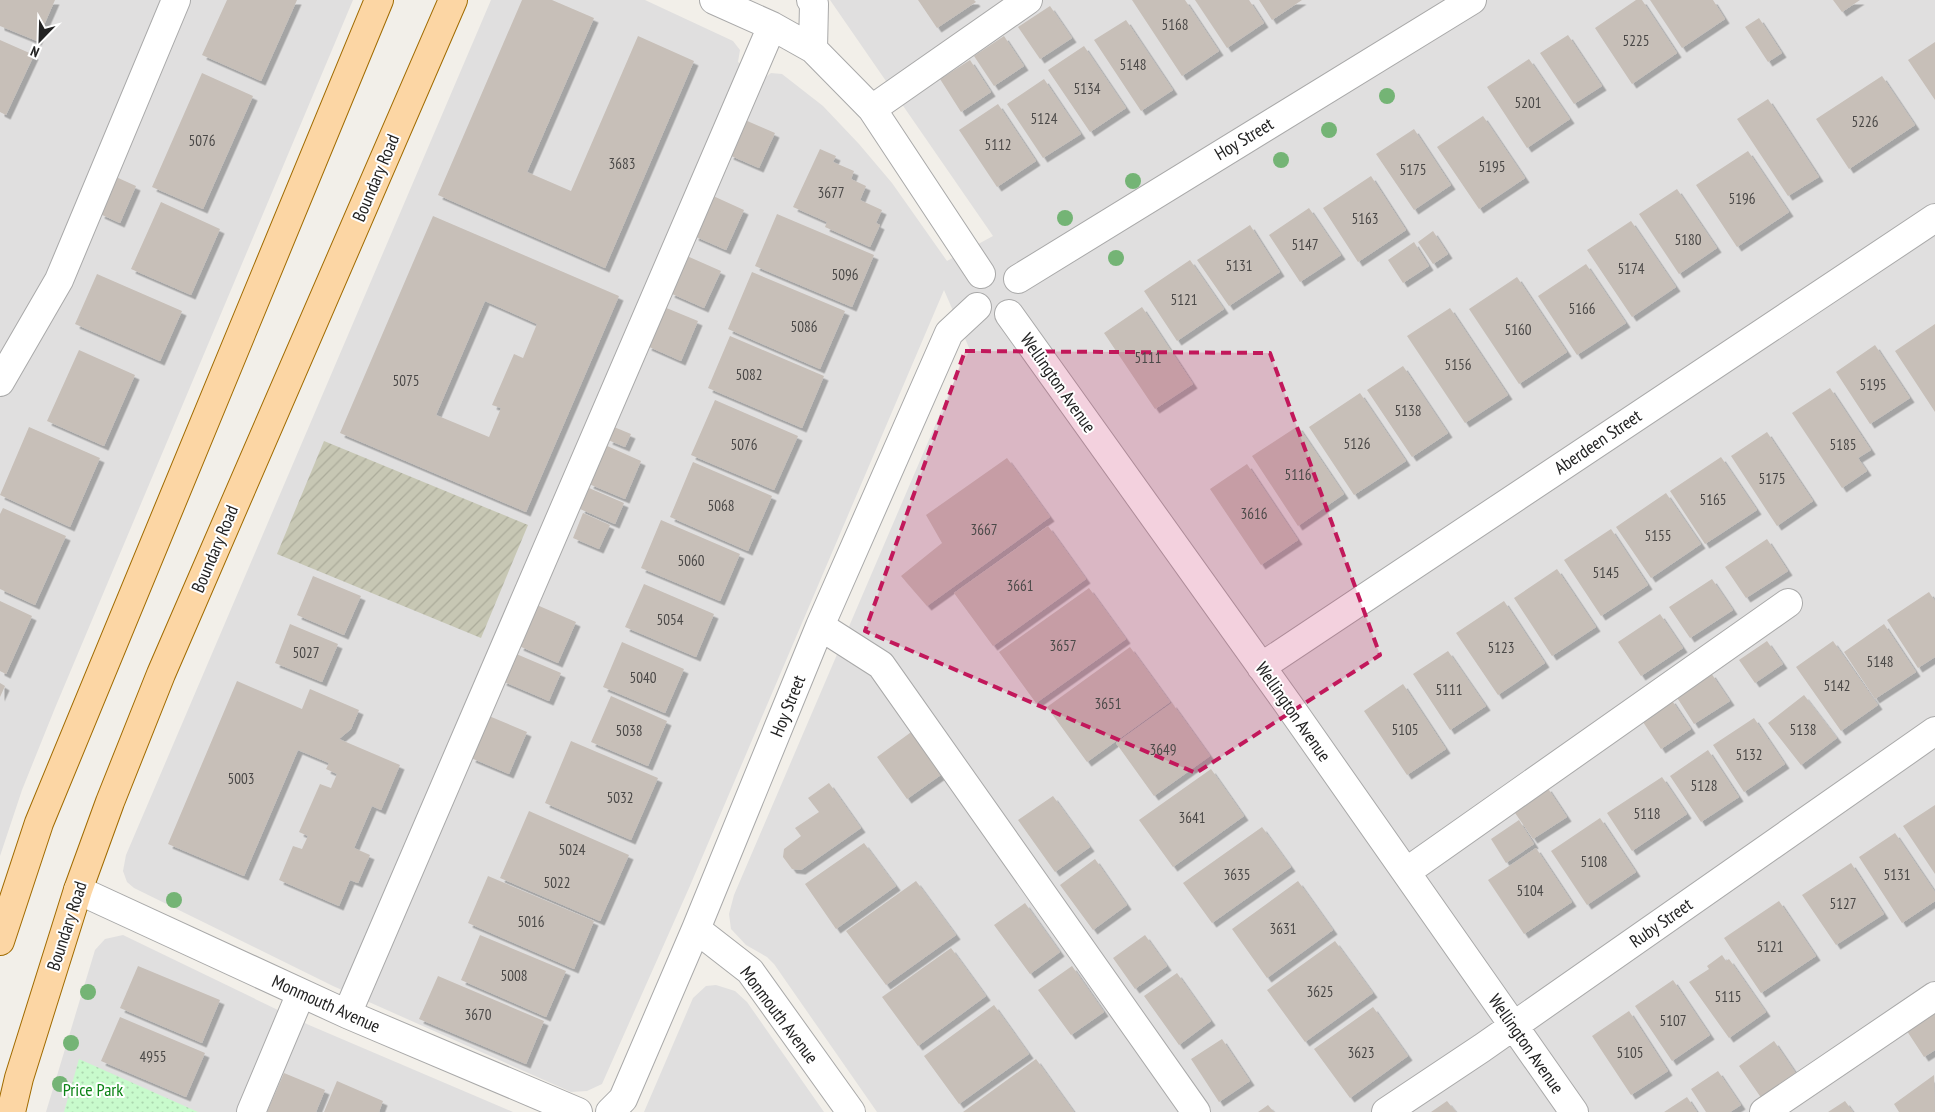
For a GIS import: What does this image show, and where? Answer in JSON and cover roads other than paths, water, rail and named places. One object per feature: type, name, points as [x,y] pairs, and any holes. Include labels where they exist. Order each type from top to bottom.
[{"type":"main road","points":[[0,941],[40,822],[379,0]]},
{"type":"main road","name":"Boundary Road","points":[[11,1112],[19,1078],[78,890],[161,674],[454,0]]},
{"type":"street","points":[[0,382],[59,280],[176,0]]},
{"type":"street","points":[[714,0],[772,26],[813,48],[872,110],[981,274]]},
{"type":"street","points":[[811,0],[814,4],[813,48]]},
{"type":"street","points":[[872,110],[1028,0]]},
{"type":"street","name":"Hoy Street","points":[[1018,279],[1472,0]]},
{"type":"street","points":[[347,1014],[772,26]]},
{"type":"street","name":"Aberdeen Street","points":[[1261,666],[1935,218]]},
{"type":"street","points":[[996,268],[1005,269],[1018,279],[1022,295],[1020,303],[1010,314],[996,317],[989,316],[978,307],[973,294],[974,286],[981,274],[996,268]]},
{"type":"street","name":"Hoy Street","points":[[610,1112],[623,1098],[696,929],[820,626],[949,334],[978,307]]},
{"type":"street","name":"Wellington Avenue","points":[[1010,314],[1261,666],[1574,1112]]},
{"type":"street","points":[[1406,872],[1788,603]]},
{"type":"street","points":[[820,626],[882,664],[1196,1112]]},
{"type":"street","name":"Ruby Street","points":[[1386,1112],[1514,1026],[1935,731]]},
{"type":"street","name":"Monmouth Avenue","points":[[78,890],[347,1014],[578,1112]]},
{"type":"street","name":"Monmouth Avenue","points":[[696,929],[750,971],[851,1112]]},
{"type":"street","points":[[251,1112],[301,993]]},
{"type":"street","points":[[1764,1112],[1935,996]]},
{"type":"park label","name":"Price Park","points":[[93,1090]]}]
